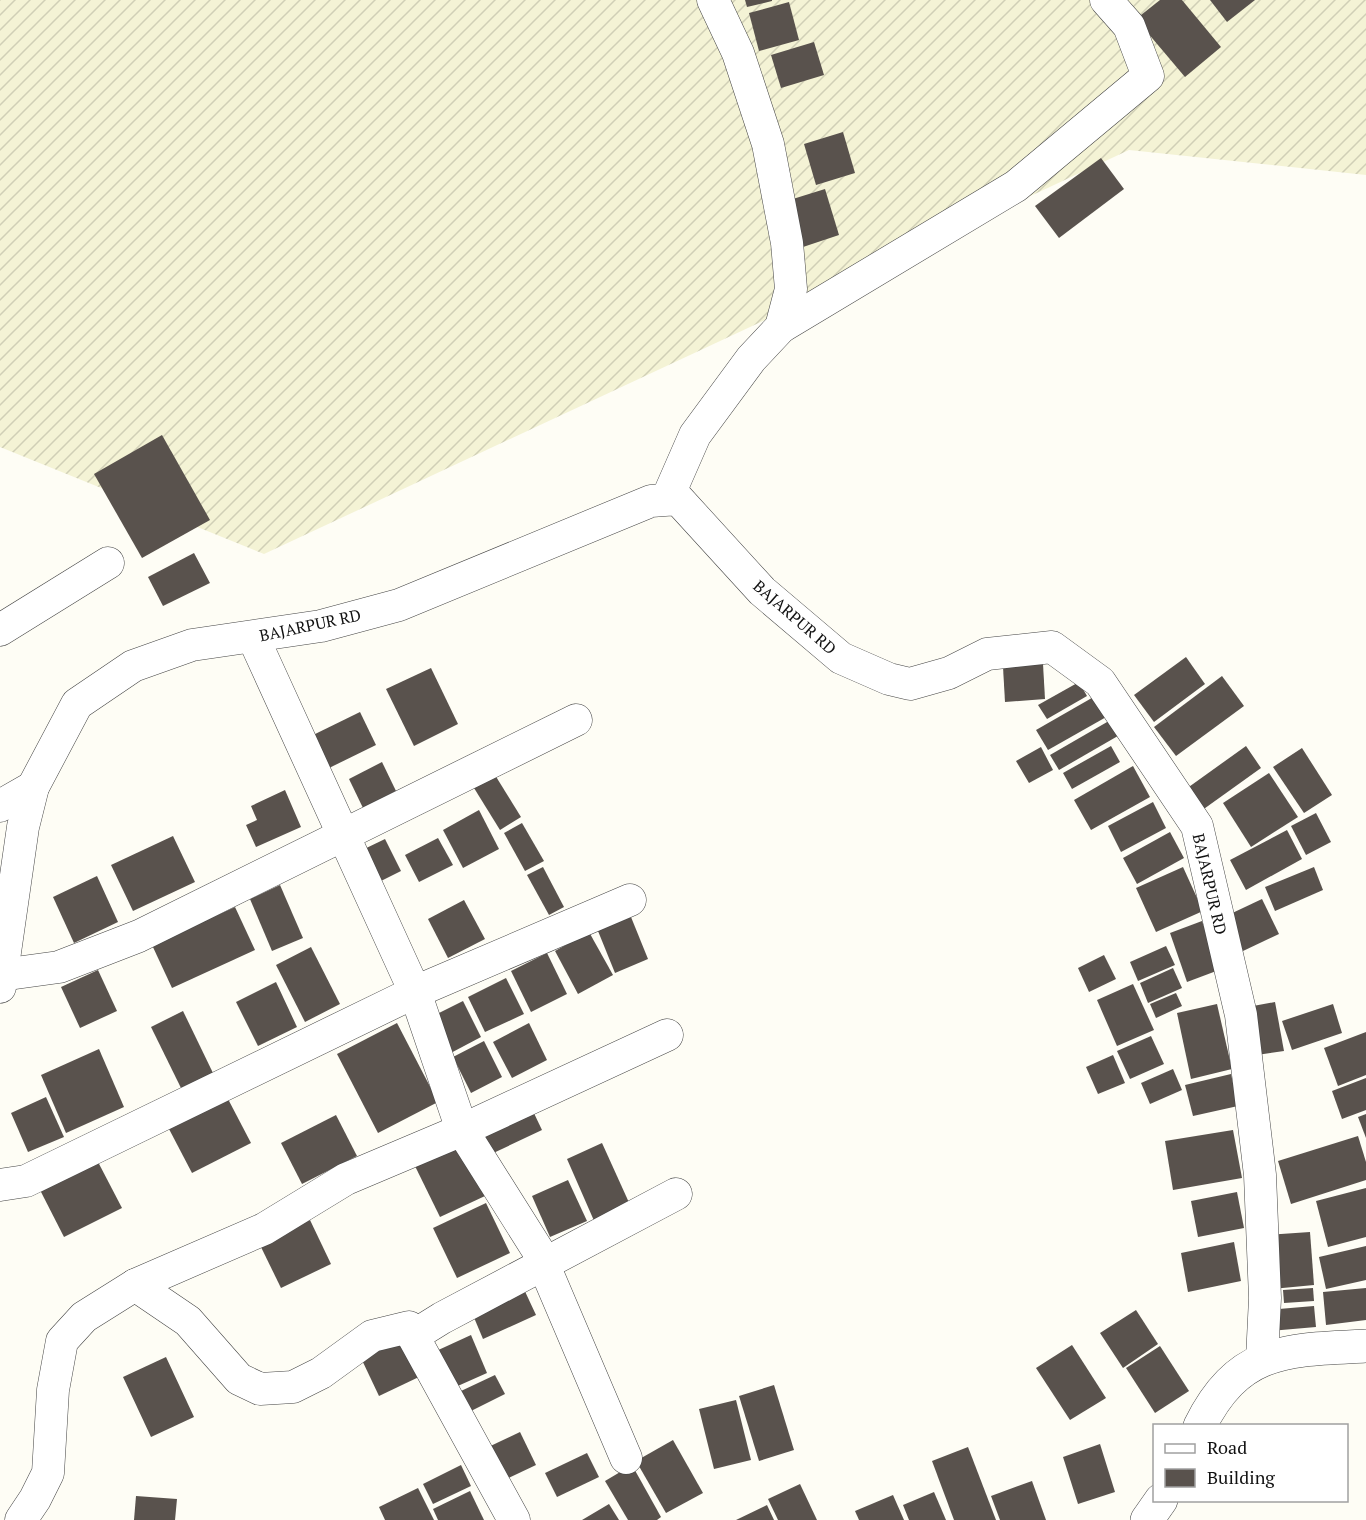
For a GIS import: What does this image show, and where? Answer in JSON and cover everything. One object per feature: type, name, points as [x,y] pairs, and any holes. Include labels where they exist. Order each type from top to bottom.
[{"type":"street","points":[[713,0],[738,52],[768,144],[786,243],[791,289],[781,327]]},
{"type":"street","points":[[667,500],[695,435],[751,358],[781,327],[1016,186],[1148,76],[1129,26],[1106,0]]},
{"type":"street","name":"BAJARPUR RD","points":[[1,981],[6,893],[33,787],[77,704],[132,666],[192,645],[321,626],[399,605],[651,501],[678,499],[762,591],[841,658],[889,679],[910,684],[949,673],[987,654],[1052,647],[1100,682],[1197,826],[1241,1015],[1260,1175],[1265,1298],[1262,1359]]},
{"type":"street","points":[[0,630],[108,563]]},
{"type":"street","points":[[253,637],[415,992],[462,1130],[537,1249],[626,1458]]},
{"type":"street","points":[[1,981],[59,967],[139,936],[576,720]]},
{"type":"street","points":[[0,806],[33,787]]},
{"type":"street","points":[[0,1185],[26,1180],[415,992],[630,900]]},
{"type":"street","points":[[21,1520],[48,1473],[53,1390],[62,1341],[84,1317],[135,1286],[264,1229],[346,1179],[462,1130],[667,1035]]},
{"type":"street","points":[[413,1336],[676,1194]]},
{"type":"street","points":[[135,1286],[188,1320],[240,1379],[260,1389],[293,1387],[321,1373],[372,1336],[409,1327],[514,1520]]},
{"type":"street","points":[[1200,1424],[1210,1404],[1237,1374],[1262,1359],[1295,1350],[1366,1346]]},
{"type":"street","points":[[1147,1520],[1160,1502]]},
{"type":"green space","points":[[0,0],[1366,0],[1366,175],[1129,150],[264,554],[0,447]]},
{"type":"building","points":[[745,0],[772,0],[772,1],[747,7]]},
{"type":"building","points":[[1160,0],[1182,0],[1221,47],[1185,77],[1136,19]]},
{"type":"building","points":[[1210,0],[1255,0],[1227,22]]},
{"type":"building","points":[[789,2],[799,40],[759,51],[749,13]]},
{"type":"building","points":[[814,42],[824,75],[781,88],[771,55]]},
{"type":"building","points":[[843,132],[855,173],[816,185],[804,144]]},
{"type":"building","points":[[1101,158],[1124,189],[1059,238],[1035,206]]},
{"type":"building","points":[[825,189],[839,235],[794,250],[780,203]]},
{"type":"building","points":[[162,435],[210,520],[142,558],[94,474]]},
{"type":"building","points":[[194,553],[210,583],[163,606],[148,577]]},
{"type":"building","points":[[1186,657],[1205,684],[1154,722],[1134,695]]},
{"type":"building","points":[[1043,664],[1045,699],[1005,702],[1003,667]]},
{"type":"building","points":[[431,668],[458,724],[414,746],[386,689]]},
{"type":"building","points":[[1222,676],[1244,706],[1176,756],[1154,727]]},
{"type":"building","points":[[1079,682],[1087,696],[1047,719],[1038,705]]},
{"type":"building","points":[[1097,695],[1108,716],[1048,750],[1036,730]]},
{"type":"building","points":[[360,712],[376,745],[325,770],[309,737]]},
{"type":"building","points":[[1114,718],[1123,733],[1059,770],[1050,755]]},
{"type":"building","points":[[1111,746],[1120,762],[1072,789],[1063,773]]},
{"type":"building","points":[[1246,746],[1261,768],[1201,811],[1186,789]]},
{"type":"building","points":[[1041,747],[1053,770],[1029,783],[1016,761]]},
{"type":"building","points":[[1302,748],[1332,795],[1304,813],[1273,767]]},
{"type":"building","points":[[382,762],[396,791],[363,808],[349,779]]},
{"type":"building","points":[[1133,766],[1150,797],[1091,830],[1074,800]]},
{"type":"building","points":[[1269,773],[1298,817],[1251,847],[1223,803]]},
{"type":"building","points":[[495,775],[521,817],[500,830],[474,788]]},
{"type":"building","points":[[285,790],[301,827],[256,847],[246,825],[257,820],[251,806]]},
{"type":"building","points":[[1153,802],[1166,828],[1121,852],[1108,826]]},
{"type":"building","points":[[479,810],[499,849],[463,868],[443,830]]},
{"type":"building","points":[[1316,813],[1331,842],[1306,855],[1291,826]]},
{"type":"building","points":[[522,823],[544,861],[525,871],[504,833]]},
{"type":"building","points":[[1287,830],[1302,859],[1246,890],[1230,860]]},
{"type":"building","points":[[1170,832],[1184,858],[1137,884],[1123,858]]},
{"type":"building","points":[[173,836],[195,882],[133,911],[111,865]]},
{"type":"building","points":[[438,838],[453,865],[419,882],[405,855]]},
{"type":"building","points":[[385,839],[401,871],[373,885],[356,853]]},
{"type":"building","points":[[543,867],[564,907],[549,915],[527,875]]},
{"type":"building","points":[[1183,867],[1203,911],[1156,932],[1136,888]]},
{"type":"building","points":[[1314,867],[1323,890],[1275,911],[1265,887]]},
{"type":"building","points":[[97,876],[118,922],[74,943],[53,897]]},
{"type":"building","points":[[280,885],[303,938],[272,951],[250,899]]},
{"type":"building","points":[[1262,899],[1279,934],[1243,951],[1226,916]]},
{"type":"building","points":[[464,900],[485,939],[448,958],[428,919]]},
{"type":"building","points":[[235,907],[255,950],[172,988],[152,945]]},
{"type":"building","points":[[631,917],[648,959],[615,973],[598,931]]},
{"type":"building","points":[[1202,921],[1219,970],[1187,982],[1170,933]]},
{"type":"building","points":[[589,932],[613,975],[578,994],[555,951]]},
{"type":"building","points":[[1166,946],[1175,965],[1138,981],[1130,962]]},
{"type":"building","points":[[311,947],[340,1004],[305,1022],[276,965]]},
{"type":"building","points":[[547,953],[567,994],[531,1012],[511,971]]},
{"type":"building","points":[[1104,955],[1116,979],[1089,992],[1078,968]]},
{"type":"building","points":[[1173,968],[1182,988],[1148,1003],[1140,983]]},
{"type":"building","points":[[98,970],[117,1011],[80,1028],[61,987]]},
{"type":"building","points":[[506,978],[524,1014],[485,1032],[468,997]]},
{"type":"building","points":[[276,982],[297,1027],[258,1046],[236,1002]]},
{"type":"building","points":[[1133,984],[1154,1030],[1117,1046],[1097,1000]]},
{"type":"building","points":[[1176,993],[1182,1006],[1156,1018],[1150,1004]]},
{"type":"building","points":[[463,1001],[481,1037],[447,1055],[429,1018]]},
{"type":"building","points":[[1275,1002],[1284,1051],[1250,1056],[1242,1008]]},
{"type":"building","points":[[1217,1004],[1232,1069],[1191,1079],[1177,1013]]},
{"type":"building","points":[[1333,1004],[1342,1033],[1292,1050],[1282,1021]]},
{"type":"building","points":[[183,1011],[213,1073],[181,1088],[151,1027]]},
{"type":"building","points":[[397,1023],[438,1102],[378,1133],[337,1054]]},
{"type":"building","points":[[529,1023],[547,1060],[512,1078],[493,1042]]},
{"type":"building","points":[[1366,1032],[1366,1075],[1338,1086],[1324,1048]]},
{"type":"building","points":[[1151,1036],[1164,1064],[1130,1079],[1117,1051]]},
{"type":"building","points":[[484,1041],[502,1077],[471,1093],[453,1057]]},
{"type":"building","points":[[99,1049],[124,1107],[66,1133],[41,1075]]},
{"type":"building","points":[[1113,1055],[1125,1083],[1098,1094],[1086,1067]]},
{"type":"building","points":[[1173,1069],[1182,1090],[1150,1104],[1141,1083]]},
{"type":"building","points":[[1231,1074],[1238,1106],[1193,1116],[1185,1085]]},
{"type":"building","points":[[1366,1078],[1366,1110],[1342,1119],[1332,1091]]},
{"type":"building","points":[[46,1097],[64,1137],[28,1152],[11,1113]]},
{"type":"building","points":[[228,1099],[251,1143],[192,1173],[169,1129]]},
{"type":"building","points":[[531,1107],[542,1130],[487,1156],[476,1134]]},
{"type":"building","points":[[1366,1114],[1366,1138],[1358,1117]]},
{"type":"building","points":[[336,1115],[357,1156],[302,1184],[281,1143]]},
{"type":"building","points":[[1233,1130],[1242,1178],[1173,1190],[1165,1141]]},
{"type":"building","points":[[1358,1136],[1366,1162],[1366,1180],[1291,1204],[1278,1161]]},
{"type":"building","points":[[458,1140],[485,1196],[440,1217],[413,1162]]},
{"type":"building","points":[[602,1143],[631,1207],[595,1223],[567,1159]]},
{"type":"building","points":[[97,1160],[122,1208],[64,1237],[40,1190]]},
{"type":"building","points":[[568,1180],[587,1221],[550,1237],[532,1196]]},
{"type":"building","points":[[1366,1188],[1366,1237],[1328,1247],[1316,1201]]},
{"type":"building","points":[[1237,1192],[1244,1228],[1198,1237],[1191,1201]]},
{"type":"building","points":[[486,1203],[510,1253],[457,1278],[433,1228]]},
{"type":"building","points":[[310,1220],[331,1264],[281,1288],[260,1245]]},
{"type":"building","points":[[1310,1232],[1314,1285],[1272,1289],[1268,1235]]},
{"type":"building","points":[[1234,1242],[1241,1281],[1188,1292],[1181,1253]]},
{"type":"building","points":[[1366,1246],[1366,1280],[1326,1289],[1319,1257]]},
{"type":"building","points":[[522,1285],[536,1315],[483,1339],[470,1308]]},
{"type":"building","points":[[1313,1288],[1314,1301],[1284,1303],[1283,1290]]},
{"type":"building","points":[[1366,1288],[1366,1320],[1326,1325],[1323,1292]]},
{"type":"building","points":[[1314,1306],[1316,1327],[1269,1331],[1267,1310]]},
{"type":"building","points":[[1136,1310],[1158,1344],[1123,1368],[1100,1333]]},
{"type":"building","points":[[471,1335],[487,1373],[451,1389],[434,1352]]},
{"type":"building","points":[[402,1337],[421,1376],[379,1396],[361,1358]]},
{"type":"building","points":[[1072,1345],[1106,1398],[1070,1420],[1036,1368]]},
{"type":"building","points":[[1160,1346],[1189,1391],[1155,1413],[1126,1368]]},
{"type":"building","points":[[166,1357],[194,1417],[151,1437],[123,1377]]},
{"type":"building","points":[[495,1375],[505,1394],[471,1411],[461,1391]]},
{"type":"building","points":[[774,1385],[794,1450],[759,1461],[739,1396]]},
{"type":"building","points":[[736,1400],[751,1460],[714,1469],[699,1409]]},
{"type":"building","points":[[520,1432],[536,1465],[498,1483],[482,1450]]},
{"type":"building","points":[[673,1440],[703,1493],[666,1513],[636,1461]]},
{"type":"building","points":[[1100,1444],[1115,1492],[1078,1504],[1063,1457]]},
{"type":"building","points":[[968,1447],[996,1520],[954,1520],[932,1461]]},
{"type":"building","points":[[587,1453],[599,1477],[557,1497],[545,1473]]},
{"type":"building","points":[[461,1465],[471,1486],[433,1504],[423,1484]]},
{"type":"building","points":[[632,1465],[661,1517],[657,1520],[628,1520],[605,1481]]},
{"type":"building","points":[[1032,1481],[1046,1520],[1000,1520],[991,1496]]},
{"type":"building","points":[[800,1484],[817,1520],[778,1520],[768,1499]]},
{"type":"building","points":[[418,1488],[434,1520],[385,1520],[379,1507]]},
{"type":"building","points":[[470,1491],[484,1520],[438,1520],[433,1509]]},
{"type":"building","points":[[934,1492],[946,1520],[909,1520],[903,1505]]},
{"type":"building","points":[[893,1495],[904,1520],[859,1520],[855,1511]]},
{"type":"building","points":[[136,1496],[177,1499],[175,1520],[134,1520]]},
{"type":"building","points":[[609,1504],[619,1520],[582,1520]]},
{"type":"building","points":[[767,1505],[774,1520],[736,1520]]}]
